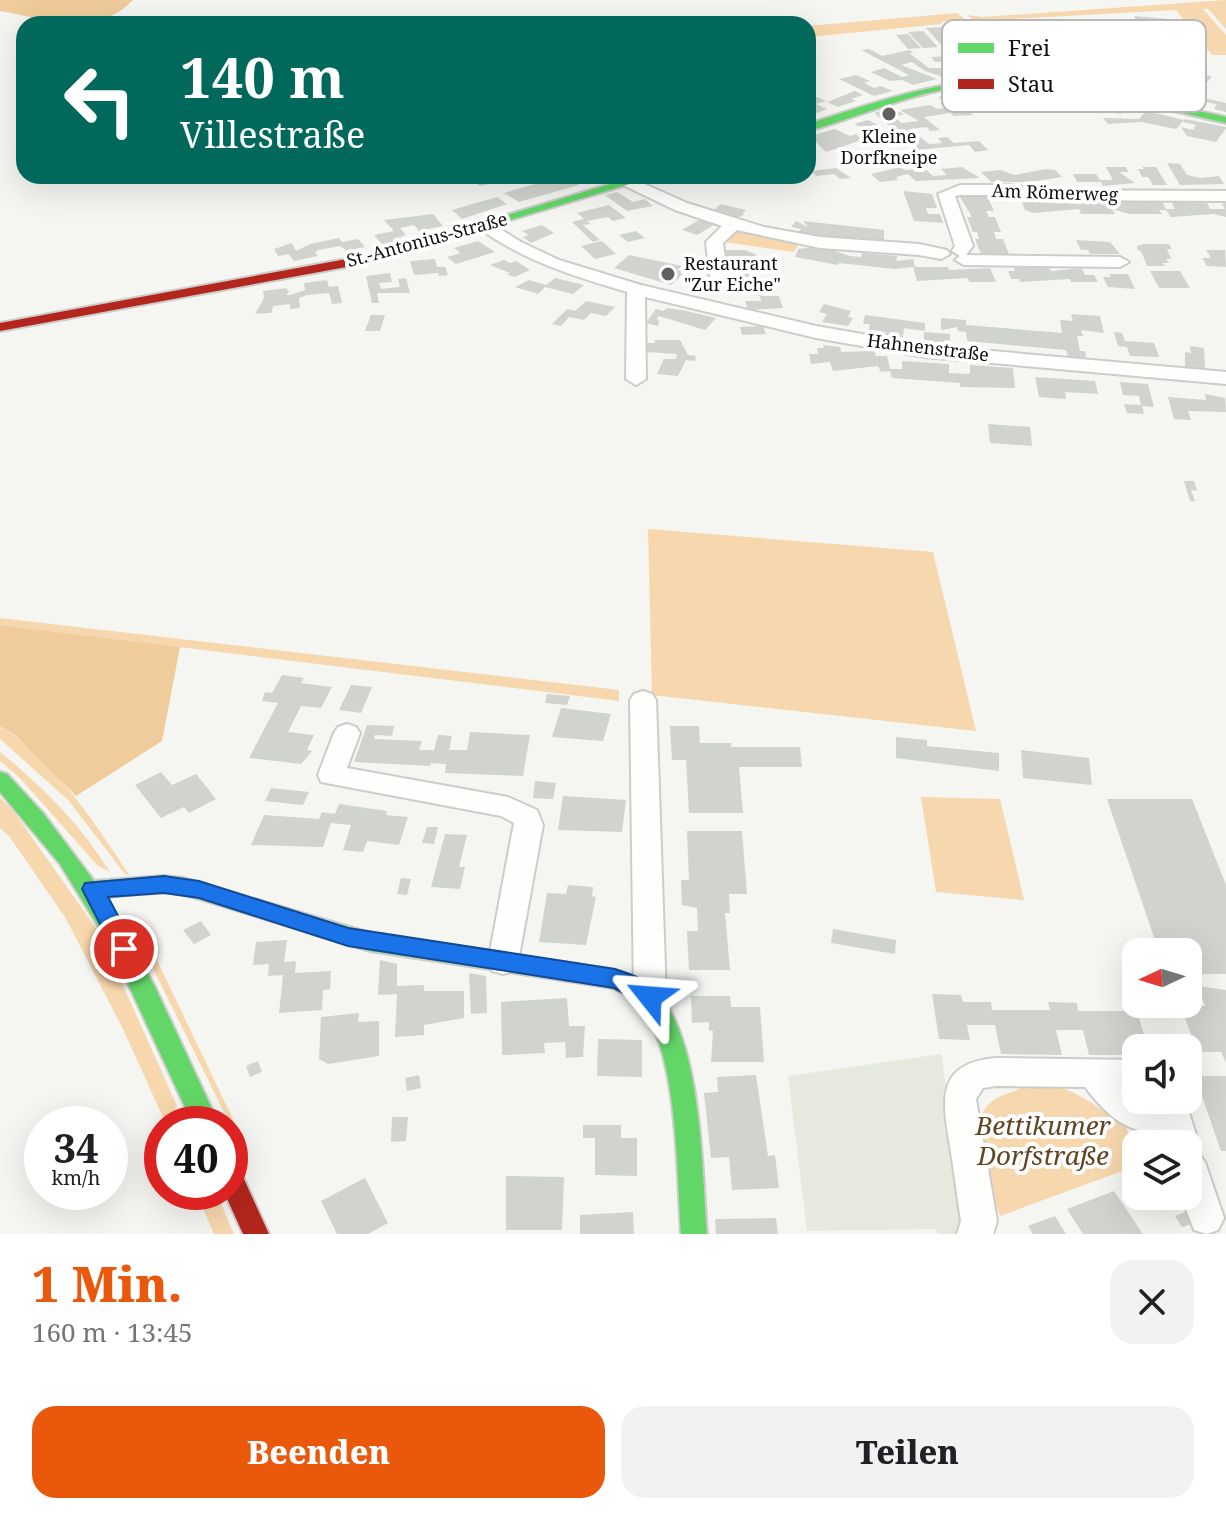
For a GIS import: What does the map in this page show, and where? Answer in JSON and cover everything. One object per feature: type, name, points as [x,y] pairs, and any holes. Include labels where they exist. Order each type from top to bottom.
[{"type":"street","points":[[816,126],[942,89]]},
{"type":"street","points":[[1184,112],[1226,120]]},
{"type":"street","name":"St.-Antonius-Straße","points":[[0,327],[202,292],[371,258],[622,184]]},
{"type":"street","points":[[633,184],[668,201],[733,225],[826,243],[941,254],[947,250],[962,256],[1120,262]]},
{"type":"street","name":"Am Römerweg","points":[[962,256],[964,246],[946,194],[954,190],[1009,190],[1041,195],[1226,196]]},
{"type":"street","name":"Hahnenstraße","points":[[486,225],[540,259],[636,289],[816,332],[925,351],[1226,378]]},
{"type":"street","points":[[719,278],[714,242],[733,225]]},
{"type":"street","points":[[636,289],[636,379]]},
{"type":"street","points":[[643,700],[650,997]]},
{"type":"street","points":[[347,733],[331,775],[508,807],[527,817],[529,825],[503,962]]},
{"type":"street","points":[[0,779],[49,829],[93,889],[197,1106]]},
{"type":"street","points":[[93,889],[164,884],[183,886],[348,937],[631,984],[650,997],[668,1026],[678,1068],[694,1234]]},
{"type":"street","points":[[975,1234],[979,1221],[959,1107],[962,1087],[982,1072],[1122,1074]]},
{"type":"street","points":[[1094,1074],[1116,1103],[1133,1115],[1152,1120],[1174,1119]]},
{"type":"street","points":[[1202,1206],[1206,1218]]},
{"type":"street","points":[[245,1210],[256,1234]]},
{"type":"shaded area","points":[[0,0],[133,0],[109,16],[26,16],[0,11]]},
{"type":"shaded area","points":[[0,625],[180,647],[162,741],[76,796],[16,736],[0,726]]},
{"type":"shaded area","points":[[941,1054],[968,1226],[953,1234],[938,1234],[936,1229],[807,1231],[788,1076]]},
{"type":"green space","points":[[1226,0],[1226,29],[1208,9],[1203,9],[1226,35],[1226,55],[1212,55],[1206,48],[1206,20],[1184,20],[1176,10],[992,20],[973,20],[968,15],[982,17]]},
{"type":"green space","points":[[957,13],[965,19],[816,36],[816,25]]},
{"type":"green space","points":[[735,228],[799,243],[794,252],[724,242]]},
{"type":"green space","points":[[648,529],[933,552],[976,731],[652,695]]},
{"type":"green space","points":[[0,618],[619,690],[619,701],[0,625]]},
{"type":"green space","points":[[0,726],[56,775],[130,876],[125,874],[68,800],[0,739]]},
{"type":"green space","points":[[0,752],[60,808],[87,838],[110,872],[98,866],[19,777],[0,761]]},
{"type":"green space","points":[[921,797],[1000,799],[1024,900],[936,892]]},
{"type":"green space","points":[[0,798],[12,809],[100,934],[177,1106],[158,1106],[123,1029],[65,917],[9,836],[0,828]]},
{"type":"green space","points":[[134,916],[227,1106],[221,1106],[133,928]]},
{"type":"green space","name":"Bettikumer Dorfstraße","points":[[1028,1082],[1056,1086],[1093,1104],[1127,1129],[1122,1130],[1122,1171],[1000,1216],[981,1158],[978,1127],[990,1103]]},
{"type":"green space","points":[[204,1210],[224,1210],[234,1234],[214,1234]]},
{"type":"building","points":[[1134,16],[1169,20],[1136,20]]},
{"type":"building","points":[[942,27],[942,46],[926,28]]},
{"type":"building","points":[[923,31],[938,47],[923,48],[908,32]]},
{"type":"building","points":[[908,34],[921,48],[908,49],[896,35]]},
{"type":"building","points":[[869,49],[882,56],[910,50],[913,53],[909,53],[929,68],[942,68],[942,77],[912,62],[901,65],[937,79],[913,85],[902,80],[890,81],[871,72],[884,68],[902,77],[909,75],[861,50]]},
{"type":"building","points":[[942,56],[942,62],[935,62],[931,57]]},
{"type":"building","points":[[856,75],[870,81],[864,83],[874,88],[881,86],[893,91],[874,96],[839,79]]},
{"type":"building","points":[[855,91],[863,95],[851,99],[856,101],[838,107],[827,102]]},
{"type":"building","points":[[1206,99],[1226,103],[1226,112],[1214,109],[1217,104],[1206,102]]},
{"type":"building","points":[[816,104],[827,109],[816,113]]},
{"type":"building","points":[[930,105],[974,115],[954,116],[950,113],[924,117],[940,130],[930,131],[927,127],[910,129],[929,144],[942,143],[938,138],[947,137],[954,143],[979,141],[988,150],[975,152],[969,145],[915,150],[890,131],[895,130],[874,113],[890,108],[904,114],[894,117],[902,123],[919,121],[900,110]]},
{"type":"building","points":[[1145,112],[1150,112],[1184,120],[1176,129],[1142,122],[1108,124],[1103,118],[1139,119]]},
{"type":"building","points":[[1185,119],[1226,128],[1216,142],[1187,136],[1181,127],[1193,130],[1196,125],[1183,122]]},
{"type":"building","points":[[868,120],[882,127],[873,133],[878,136],[870,138],[858,131],[865,129],[854,124]]},
{"type":"building","points":[[835,129],[850,136],[856,134],[862,140],[826,152],[816,142],[816,134]]},
{"type":"building","points":[[1167,163],[1180,164],[1187,175],[1201,178],[1219,176],[1224,184],[1180,185]]},
{"type":"building","points":[[901,167],[904,170],[925,169],[933,176],[947,175],[941,169],[962,167],[980,178],[916,181],[908,174],[896,177],[898,180],[880,182],[871,174]]},
{"type":"building","points":[[1106,167],[1126,167],[1128,172],[1119,172],[1135,183],[1103,186],[1101,182],[1077,182],[1073,174],[1096,174],[1100,180],[1113,180]]},
{"type":"building","points":[[1142,167],[1156,167],[1167,185],[1153,185],[1148,177],[1142,177],[1138,169],[1144,169]]},
{"type":"building","points":[[836,168],[851,178],[840,179],[834,174],[817,176],[816,170]]},
{"type":"building","points":[[1000,170],[1014,175],[1055,170],[1062,177],[1029,182],[991,182],[981,172]]},
{"type":"building","points":[[536,184],[579,185],[519,202],[504,193]]},
{"type":"building","points":[[903,191],[932,194],[937,208],[926,208],[928,214],[940,214],[943,223],[914,221]]},
{"type":"building","points":[[617,192],[633,202],[645,199],[653,206],[627,211],[605,195]]},
{"type":"building","points":[[970,194],[986,194],[994,211],[986,211],[989,217],[995,217],[1001,232],[994,232],[996,239],[1003,239],[1009,254],[981,254],[975,239],[979,239],[977,232],[973,232],[967,217],[972,217],[960,197],[971,197]]},
{"type":"building","points":[[497,197],[507,204],[462,219],[452,210]]},
{"type":"building","points":[[1152,202],[1163,203],[1166,209],[1175,209],[1172,204],[1175,202],[1207,203],[1210,209],[1225,209],[1222,204],[1226,203],[1226,217],[1214,214],[1171,217],[1166,210],[1159,210],[1162,214],[1129,214],[1112,209],[1115,214],[1081,214],[1079,209],[1033,213],[1025,210],[1022,203]]},
{"type":"building","points":[[721,204],[746,210],[744,215],[734,219],[718,215],[722,212],[714,210]]},
{"type":"building","points":[[609,205],[626,218],[613,221],[608,217],[587,221],[591,224],[583,225],[600,240],[593,242],[572,222],[584,219],[577,213]]},
{"type":"building","points":[[433,214],[443,226],[419,231],[414,225],[400,228],[406,235],[400,237],[402,240],[382,244],[374,235],[394,231],[384,220]]},
{"type":"building","points":[[699,220],[714,225],[697,235],[682,230]]},
{"type":"building","points":[[796,221],[808,227],[803,221],[884,230],[884,242],[798,233],[801,229],[791,227]]},
{"type":"building","points":[[542,225],[554,233],[531,243],[523,237],[529,235],[522,231]]},
{"type":"building","points":[[636,231],[645,238],[628,242],[619,235]]},
{"type":"building","points":[[339,238],[342,242],[358,239],[365,247],[347,251],[340,246],[318,250],[315,252],[318,256],[294,261],[289,254],[278,256],[274,249],[292,243],[296,251],[310,244]]},
{"type":"building","points":[[1076,240],[1110,242],[1120,254],[1090,254],[1088,250],[1081,250]]},
{"type":"building","points":[[478,241],[495,252],[456,264],[447,257],[461,253],[454,248]]},
{"type":"building","points":[[602,241],[616,254],[595,259],[581,246]]},
{"type":"building","points":[[1143,244],[1169,244],[1172,249],[1167,249],[1171,259],[1166,259],[1169,263],[1162,263],[1165,266],[1147,266],[1137,249]]},
{"type":"building","points":[[798,249],[861,257],[862,253],[897,256],[896,261],[913,259],[915,267],[948,267],[949,270],[990,268],[996,282],[969,282],[968,278],[917,281],[913,267],[895,269],[838,265],[795,257]]},
{"type":"building","points":[[724,250],[745,250],[757,255],[752,258],[753,271],[766,271],[767,274],[758,274],[757,287],[762,296],[730,292],[727,274],[748,274],[747,271],[736,271],[734,264],[726,264]]},
{"type":"building","points":[[1206,250],[1225,250],[1226,267],[1207,266],[1202,258],[1211,258]]},
{"type":"building","points":[[629,255],[682,266],[677,270],[685,272],[671,285],[614,268]]},
{"type":"building","points":[[435,259],[437,267],[445,267],[448,275],[414,275],[410,261]]},
{"type":"building","points":[[504,260],[510,263],[516,261],[530,270],[514,277],[490,265]]},
{"type":"building","points":[[1014,268],[1049,268],[1051,271],[1082,268],[1085,275],[1094,275],[1098,282],[1071,282],[1070,279],[1020,282],[1019,279],[1011,279],[1008,271],[1015,271]]},
{"type":"building","points":[[1150,271],[1180,271],[1190,288],[1159,288]]},
{"type":"building","points":[[390,273],[392,282],[379,283],[381,289],[400,287],[398,279],[406,278],[410,293],[377,293],[379,303],[372,303],[366,276]]},
{"type":"building","points":[[1109,274],[1128,274],[1135,289],[1108,287],[1103,277],[1111,277]]},
{"type":"building","points":[[555,278],[584,285],[573,294],[545,287],[538,294],[515,287],[529,280],[546,285]]},
{"type":"building","points":[[327,280],[329,287],[338,286],[342,303],[332,304],[329,293],[307,295],[299,298],[300,308],[290,309],[290,304],[273,306],[271,313],[255,314],[264,298],[263,291],[286,288],[289,292],[286,295],[290,295],[305,290],[304,283]]},
{"type":"building","points":[[760,296],[779,296],[783,308],[748,310],[745,301],[761,301]]},
{"type":"building","points":[[586,301],[615,307],[606,316],[591,313],[584,320],[569,317],[561,326],[552,324],[567,309],[575,311]]},
{"type":"building","points":[[824,304],[851,311],[848,317],[853,318],[848,326],[822,322],[827,314],[819,312]]},
{"type":"building","points":[[667,308],[716,318],[705,330],[659,316],[656,319],[659,320],[658,326],[646,323],[656,309],[663,311]]},
{"type":"building","points":[[1071,314],[1100,316],[1104,333],[1081,330],[1083,336],[1077,336],[1080,351],[1085,351],[1086,357],[1068,357],[1066,350],[967,341],[966,332],[958,331],[957,327],[941,330],[941,318],[966,320],[966,325],[1062,333],[1060,320],[1073,321]]},
{"type":"building","points":[[371,315],[385,315],[380,331],[365,331]]},
{"type":"building","points":[[865,315],[925,323],[925,331],[904,328],[903,337],[868,333],[870,324],[863,324]]},
{"type":"building","points":[[763,326],[766,334],[742,335],[740,327]]},
{"type":"building","points":[[924,332],[950,334],[950,344],[924,342]]},
{"type":"building","points":[[1114,332],[1122,333],[1125,341],[1154,343],[1159,357],[1130,356],[1127,347],[1118,346]]},
{"type":"building","points":[[655,340],[680,340],[688,355],[696,356],[695,361],[686,360],[678,376],[657,374],[664,359],[676,359],[677,354],[646,352],[646,343],[655,343]]},
{"type":"building","points":[[823,345],[840,347],[841,352],[874,351],[876,356],[887,356],[890,369],[902,369],[902,361],[949,364],[949,373],[970,374],[970,365],[1013,368],[1015,388],[960,387],[960,383],[892,378],[890,371],[881,372],[878,366],[833,371],[830,362],[811,364],[809,354],[818,354],[817,348],[824,348]]},
{"type":"building","points":[[1190,346],[1204,348],[1205,369],[1185,367],[1185,352],[1191,353]]},
{"type":"building","points":[[1035,377],[1095,381],[1098,394],[1065,392],[1066,399],[1039,397]]},
{"type":"building","points":[[1120,382],[1148,384],[1154,407],[1142,406],[1144,414],[1127,413],[1124,404],[1141,405],[1139,396],[1123,395]]},
{"type":"building","points":[[1205,394],[1225,398],[1226,412],[1188,411],[1191,420],[1174,419],[1168,397],[1206,400]]},
{"type":"building","points":[[988,424],[1030,427],[1032,446],[990,443]]},
{"type":"building","points":[[1184,481],[1194,481],[1197,491],[1191,490],[1195,501],[1190,501]]},
{"type":"building","points":[[282,675],[304,678],[301,683],[332,687],[321,708],[301,706],[288,732],[314,735],[307,750],[312,751],[301,764],[249,758],[278,703],[262,701],[265,692],[272,693]]},
{"type":"building","points":[[351,685],[372,687],[361,713],[339,710]]},
{"type":"building","points":[[547,694],[570,696],[567,705],[545,703]]},
{"type":"building","points":[[561,708],[611,714],[603,741],[552,737]]},
{"type":"building","points":[[367,725],[394,726],[392,736],[375,735],[374,739],[422,741],[419,750],[434,750],[438,735],[452,736],[449,750],[467,750],[470,732],[530,735],[523,776],[445,773],[446,764],[354,762]]},
{"type":"building","points":[[670,726],[699,726],[700,743],[731,743],[731,747],[800,747],[802,767],[739,767],[743,813],[689,813],[686,760],[672,760]]},
{"type":"building","points":[[896,737],[927,740],[927,746],[999,753],[999,771],[896,758]]},
{"type":"building","points":[[1021,750],[1089,758],[1092,785],[1023,778]]},
{"type":"building","points":[[161,772],[172,785],[196,774],[216,799],[189,813],[184,807],[161,818],[135,785]]},
{"type":"building","points":[[535,781],[556,783],[553,799],[533,798]]},
{"type":"building","points":[[271,788],[309,792],[303,805],[265,801]]},
{"type":"building","points":[[563,796],[626,800],[622,832],[558,830]]},
{"type":"building","points":[[1107,799],[1192,799],[1226,885],[1226,974],[1202,974],[1202,938],[1154,938]]},
{"type":"building","points":[[339,804],[408,817],[399,845],[367,841],[363,852],[343,850],[351,825],[331,823],[323,847],[251,845],[264,815],[319,819],[322,812],[335,814]]},
{"type":"building","points":[[427,827],[438,827],[434,844],[422,843]]},
{"type":"building","points":[[687,831],[742,831],[747,894],[729,894],[730,913],[725,913],[730,970],[689,970],[687,931],[698,931],[697,908],[682,905],[681,880],[689,880]]},
{"type":"building","points":[[445,834],[467,835],[459,867],[465,867],[460,889],[431,887]]},
{"type":"building","points":[[401,878],[411,879],[407,895],[397,894]]},
{"type":"building","points":[[568,885],[593,887],[592,896],[596,897],[586,945],[539,942],[547,893],[566,894]]},
{"type":"building","points":[[201,921],[211,935],[194,944],[183,930]]},
{"type":"building","points":[[833,929],[896,940],[895,954],[831,943]]},
{"type":"building","points":[[287,940],[284,962],[296,961],[295,973],[331,971],[330,989],[323,990],[322,1010],[279,1013],[283,975],[268,976],[269,964],[253,965],[256,942]]},
{"type":"building","points":[[380,960],[397,964],[397,986],[424,985],[424,991],[464,991],[464,1018],[424,1025],[424,1035],[395,1037],[397,994],[378,995]]},
{"type":"building","points":[[469,973],[486,976],[487,1013],[471,1014]]},
{"type":"building","points":[[1202,987],[1226,990],[1226,1063],[1221,1052],[1202,1052],[1202,1034],[1191,1034],[1185,1018],[1202,1018],[1202,1006],[1205,1006]]},
{"type":"building","points":[[932,994],[961,995],[963,1002],[991,1002],[992,1010],[1050,1010],[1048,1002],[1077,1003],[1078,1011],[1122,1011],[1122,1018],[1139,1018],[1144,1034],[1122,1034],[1122,1055],[1089,1055],[1083,1030],[1056,1030],[1062,1055],[1001,1054],[995,1025],[967,1025],[970,1040],[939,1039]]},
{"type":"building","points":[[691,996],[730,996],[731,1007],[760,1007],[764,1062],[711,1062],[713,1031],[709,1030],[709,1022],[692,1023]]},
{"type":"building","points":[[567,998],[569,1026],[585,1026],[583,1057],[566,1058],[565,1042],[544,1043],[545,1053],[502,1055],[501,1002]]},
{"type":"building","points":[[359,1013],[358,1022],[379,1021],[379,1056],[328,1064],[319,1059],[321,1017]]},
{"type":"building","points":[[598,1039],[642,1040],[642,1077],[597,1076]]},
{"type":"building","points":[[258,1061],[262,1072],[250,1077],[246,1066]]},
{"type":"building","points":[[419,1075],[421,1088],[407,1091],[405,1078]]},
{"type":"building","points":[[756,1075],[768,1156],[775,1155],[779,1188],[732,1190],[729,1157],[711,1158],[704,1093],[718,1092],[717,1077]]},
{"type":"building","points":[[1202,1076],[1226,1076],[1226,1151],[1221,1151],[1202,1096]]},
{"type":"building","points":[[392,1117],[408,1117],[406,1141],[391,1142]]},
{"type":"building","points":[[583,1125],[621,1125],[621,1138],[637,1138],[637,1176],[595,1175],[595,1138],[583,1138]]},
{"type":"building","points":[[506,1176],[564,1177],[562,1230],[506,1230]]},
{"type":"building","points":[[365,1178],[388,1223],[368,1234],[337,1234],[321,1201]]},
{"type":"building","points":[[1114,1191],[1122,1203],[1122,1210],[1127,1210],[1143,1234],[1083,1234],[1067,1209]]},
{"type":"building","points":[[1188,1211],[1196,1223],[1182,1227],[1175,1216]]},
{"type":"building","points":[[633,1212],[634,1234],[580,1234],[580,1215]]},
{"type":"building","points":[[1055,1216],[1066,1234],[1033,1234],[1028,1226]]},
{"type":"building","points":[[776,1218],[778,1234],[716,1234],[715,1219]]},
{"type":"traffic: fast","points":[[816,125],[942,88]]},
{"type":"traffic: fast","points":[[1190,112],[1226,120]]},
{"type":"traffic: fast","points":[[363,260],[623,184]]},
{"type":"traffic: fast","points":[[0,779],[36,818],[95,900],[142,985],[198,1106]]},
{"type":"traffic: fast","points":[[93,889],[164,884],[183,886],[370,942],[615,979],[634,988],[651,1001],[663,1020],[672,1047],[684,1112],[694,1234]]},
{"type":"traffic: jam","points":[[0,327],[363,260]]},
{"type":"traffic: jam","points":[[245,1210],[256,1234]]},
{"type":"place","name":"Kleine Dorfkneipe","points":[[889,114]]},
{"type":"place","name":"Restaurant \"Zur Eiche\"","points":[[668,274]]},
{"type":"route","points":[[124,949],[93,889],[164,884],[199,890],[348,937],[615,979],[631,984],[650,997]]}]
